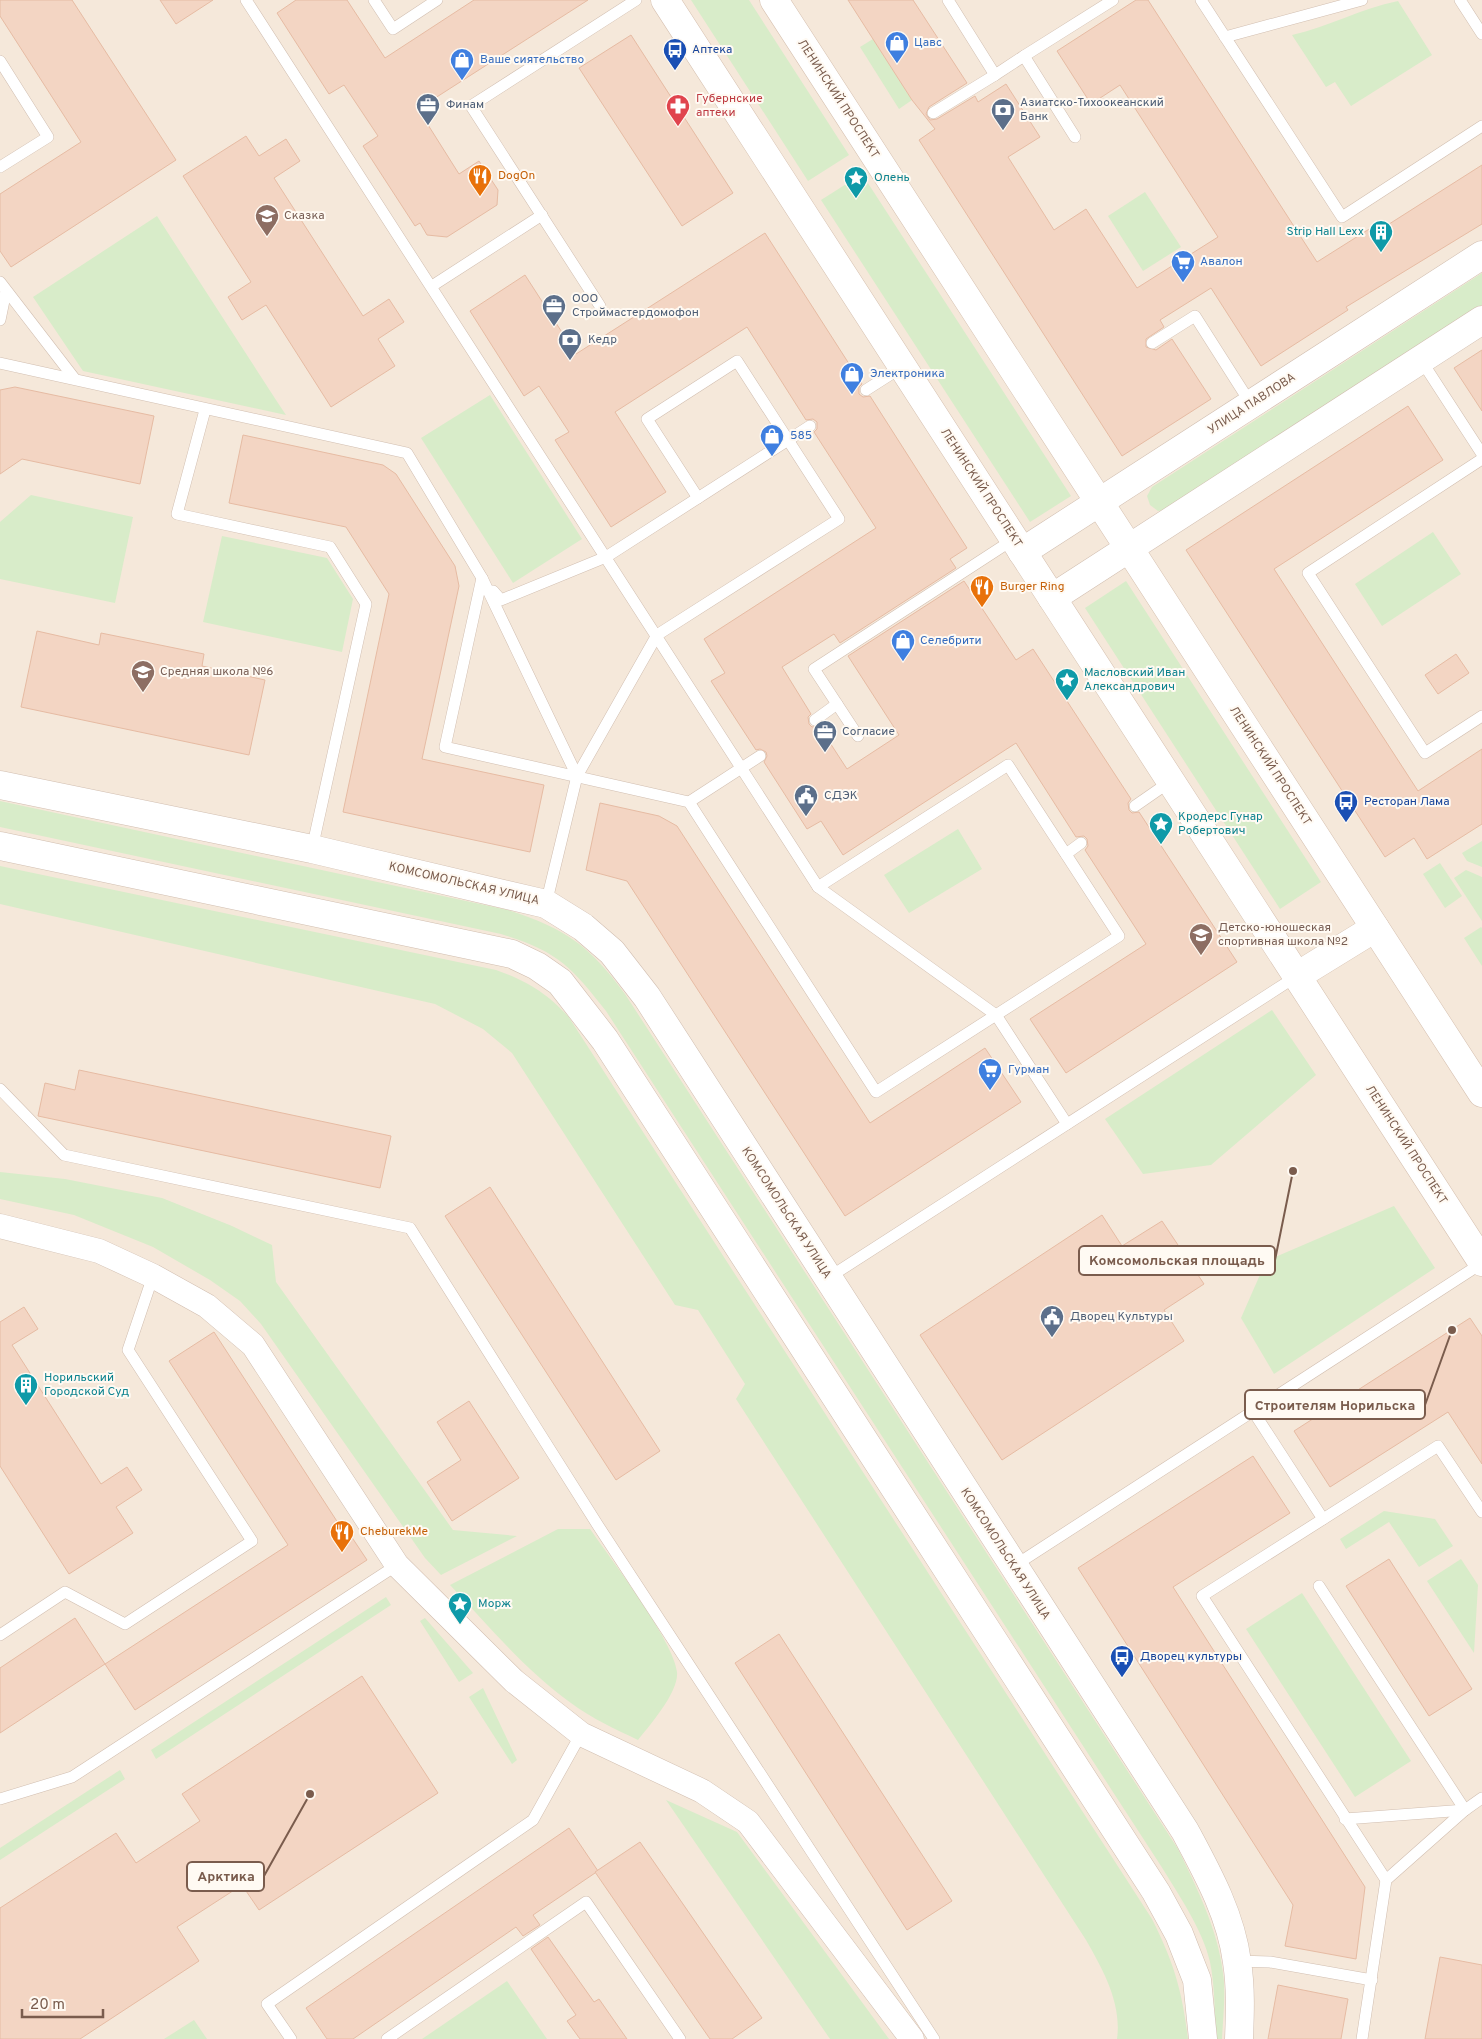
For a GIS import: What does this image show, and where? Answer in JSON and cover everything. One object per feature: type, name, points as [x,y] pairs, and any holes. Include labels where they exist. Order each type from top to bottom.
[{"type":"street","name":"ЛЕНИНСКИЙ ПРОСПЕКТ","points":[[664,0],[1482,1263]]},
{"type":"street","name":"ЛЕНИНСКИЙ ПРОСПЕКТ","points":[[774,0],[1482,1093]]},
{"type":"street","name":"УЛИЦА ПАВЛОВА","points":[[1018,546],[1100,503],[1482,255]]},
{"type":"street","points":[[1052,598],[1482,320]]},
{"type":"street","name":"КОМСОМОЛЬСКАЯ УЛИЦА","points":[[0,785],[312,849],[546,904],[583,927],[612,952],[647,997],[1184,1831],[1212,1881],[1230,1928],[1237,1961],[1240,1994],[1239,2039]]},
{"type":"street","points":[[0,846],[512,954],[537,966],[560,982],[605,1040],[1156,1892],[1179,1934],[1197,1980],[1203,2039]]},
{"type":"street","points":[[1297,976],[1375,928]]},
{"type":"street","points":[[0,1226],[99,1251],[153,1276],[207,1306],[253,1345],[397,1565],[514,1681],[581,1734],[702,1791],[748,1822],[912,2039]]},
{"type":"lane","points":[[247,0],[818,887],[996,1015],[1067,1124]]},
{"type":"lane","points":[[374,0],[393,28],[437,0]]},
{"type":"lane","points":[[600,306],[471,106],[636,0]]},
{"type":"lane","points":[[948,0],[995,75]]},
{"type":"lane","points":[[933,114],[1113,0]]},
{"type":"lane","points":[[1201,0],[1342,217],[1482,126]]},
{"type":"lane","points":[[1225,37],[1362,0]]},
{"type":"lane","points":[[1460,0],[1482,34]]},
{"type":"lane","points":[[1024,56],[1075,136]]},
{"type":"lane","points":[[0,61],[48,137],[0,167]]},
{"type":"lane","points":[[432,286],[542,215]]},
{"type":"lane","points":[[0,320],[3,287]]},
{"type":"lane","points":[[3,287],[74,378]]},
{"type":"lane","points":[[1152,343],[1195,316],[1251,404]]},
{"type":"lane","points":[[1421,360],[1482,454]]},
{"type":"lane","points":[[546,904],[577,776],[657,636],[839,519],[737,361],[647,418],[698,498]]},
{"type":"lane","points":[[0,363],[74,378],[205,410],[407,453],[482,578],[577,776]]},
{"type":"lane","points":[[866,390],[902,367]]},
{"type":"lane","points":[[205,410],[177,514],[330,547],[366,604],[312,849]]},
{"type":"lane","points":[[482,578],[501,600],[606,557],[810,426]]},
{"type":"lane","points":[[1482,460],[1308,573],[1425,753],[1482,716]]},
{"type":"lane","points":[[858,736],[814,669],[1018,546]]},
{"type":"lane","points":[[482,578],[444,747],[689,802],[876,1092],[1119,936],[1008,765],[818,887]]},
{"type":"lane","points":[[815,720],[837,704]]},
{"type":"lane","points":[[689,802],[760,756]]},
{"type":"lane","points":[[1135,806],[1171,782]]},
{"type":"lane","points":[[1066,854],[1080,843]]},
{"type":"lane","points":[[828,1278],[1297,976]]},
{"type":"lane","points":[[0,1089],[64,1155],[410,1228],[597,1524],[934,2039]]},
{"type":"lane","points":[[1013,1567],[1482,1263]]},
{"type":"lane","points":[[0,1635],[65,1592],[125,1624],[252,1541],[128,1350],[153,1276]]},
{"type":"lane","points":[[1253,1412],[1323,1519]]},
{"type":"lane","points":[[1386,1880],[1202,1596],[1438,1446],[1482,1512]]},
{"type":"lane","points":[[0,1799],[72,1777],[397,1565]]},
{"type":"lane","points":[[1319,1586],[1464,1810]]},
{"type":"lane","points":[[291,2039],[266,2004],[533,1820],[581,1734]]},
{"type":"lane","points":[[1362,2039],[1386,1880],[1464,1810],[1482,1798]]},
{"type":"lane","points":[[1345,1819],[1464,1810]]},
{"type":"lane","points":[[387,2039],[586,1902],[680,2039]]},
{"type":"lane","points":[[1237,1961],[1270,1962],[1372,1980]]},
{"type":"shaded area","points":[[0,0],[1482,0],[1482,2039],[0,2039]]},
{"type":"green space","points":[[691,0],[749,0],[849,155],[808,181]]},
{"type":"green space","points":[[1398,1],[1432,55],[1351,106],[1335,82],[1326,87],[1292,35],[1306,32],[1371,8]]},
{"type":"green space","points":[[873,39],[912,100],[899,109],[860,47]]},
{"type":"green space","points":[[862,174],[1071,496],[1030,522],[821,200]]},
{"type":"green space","points":[[1145,192],[1181,247],[1143,271],[1108,216]]},
{"type":"green space","points":[[157,216],[286,415],[83,371],[33,297]]},
{"type":"green space","points":[[1482,273],[1482,305],[1167,510],[1158,511],[1150,505],[1147,496],[1152,487]]},
{"type":"green space","points":[[490,395],[582,539],[513,583],[421,438]]},
{"type":"green space","points":[[31,495],[133,517],[115,603],[0,579],[0,522]]},
{"type":"green space","points":[[1433,532],[1461,574],[1382,626],[1355,584]]},
{"type":"green space","points":[[222,536],[327,558],[353,599],[342,652],[203,622]]},
{"type":"green space","points":[[1126,581],[1321,882],[1280,909],[1085,608]]},
{"type":"green space","points":[[0,801],[508,910],[546,924],[561,932],[575,941],[600,963],[625,994],[1178,1849],[1206,1910],[1217,1941],[1224,1989],[1222,2039],[1215,2039],[1213,1981],[1207,1950],[1182,1900],[606,1011],[583,982],[550,954],[520,940],[501,934],[0,827]]},
{"type":"green space","points":[[958,829],[982,869],[909,913],[884,875]]},
{"type":"green space","points":[[1482,841],[1482,867],[1467,861],[1462,853]]},
{"type":"green space","points":[[1440,863],[1462,896],[1445,908],[1423,874]]},
{"type":"green space","points":[[0,866],[496,970],[517,978],[535,988],[560,1008],[568,1016],[1152,1919],[1176,1977],[1188,2039],[1117,2039],[1117,2013],[1110,1987],[1086,1940],[736,1399],[745,1384],[698,1310],[675,1305],[512,1053],[483,1029],[435,1004],[0,904]]},
{"type":"green space","points":[[1466,870],[1482,877],[1482,921],[1454,878]]},
{"type":"green space","points":[[1482,928],[1482,966],[1464,938]]},
{"type":"green space","points":[[1272,1010],[1316,1075],[1211,1165],[1143,1174],[1105,1119]]},
{"type":"green space","points":[[0,1172],[65,1179],[162,1198],[232,1226],[272,1245],[276,1282],[453,1530],[517,1536],[441,1575],[425,1558],[261,1324],[240,1301],[210,1280],[153,1247],[74,1215],[0,1199]]},
{"type":"green space","points":[[1394,1206],[1435,1268],[1274,1374],[1241,1318],[1266,1261]]},
{"type":"green space","points":[[1384,1511],[1435,1519],[1453,1546],[1419,1567],[1389,1522],[1346,1549],[1340,1539]]},
{"type":"green space","points":[[558,1529],[590,1529],[626,1579],[665,1641],[673,1658],[677,1672],[673,1689],[663,1708],[638,1740],[587,1714],[554,1690],[508,1647],[450,1585]]},
{"type":"green space","points":[[1461,1559],[1478,1585],[1474,1653],[1427,1581]]},
{"type":"green space","points":[[1302,1593],[1411,1761],[1355,1797],[1246,1629]]},
{"type":"green space","points":[[386,1597],[391,1605],[156,1759],[151,1750]]},
{"type":"green space","points":[[425,1618],[473,1673],[459,1682],[420,1621]]},
{"type":"green space","points":[[483,1688],[517,1760],[512,1764],[469,1697]]},
{"type":"green space","points":[[120,1770],[125,1779],[0,1860],[0,1848]]},
{"type":"green space","points":[[666,1800],[737,1832],[889,2039],[830,2039]]},
{"type":"green space","points":[[507,1981],[547,2039],[422,2039]]},
{"type":"green space","points":[[194,2020],[207,2039],[164,2039]]},
{"type":"building","points":[[0,0],[72,0],[176,160],[11,267],[0,251],[0,194],[81,142],[0,16]]},
{"type":"building","points":[[160,0],[213,0],[176,24]]},
{"type":"building","points":[[296,0],[347,0],[385,58],[474,0],[588,0],[418,109],[459,174],[479,161],[498,190],[497,205],[447,237],[427,235],[420,223],[415,226],[363,146],[378,136],[344,85],[329,94],[277,13]]},
{"type":"building","points":[[848,0],[913,0],[967,83],[929,107],[926,114],[930,120],[937,119],[975,96],[978,102],[1006,84],[1040,137],[1008,157],[1054,230],[1086,209],[1137,288],[1218,237],[1120,85],[1091,104],[1057,51],[1136,0],[1148,0],[1317,262],[1382,221],[1386,226],[1482,165],[1482,224],[1346,307],[1348,310],[1261,366],[1211,288],[1160,320],[1164,327],[1146,339],[1146,347],[1156,350],[1172,339],[1211,399],[1122,456],[919,140],[935,129],[912,100]]},
{"type":"building","points":[[631,35],[733,193],[682,226],[579,68]]},
{"type":"building","name":"Сказка","points":[[246,136],[259,156],[286,139],[300,161],[274,178],[363,316],[389,299],[404,322],[378,339],[395,366],[331,407],[266,305],[242,320],[228,297],[251,282],[183,176]]},
{"type":"building","points":[[765,233],[862,384],[859,387],[859,394],[863,397],[870,396],[967,548],[950,559],[956,568],[840,643],[834,634],[782,667],[811,714],[808,717],[809,724],[812,727],[819,726],[847,769],[899,735],[848,656],[964,581],[1016,660],[1033,649],[1131,799],[1128,803],[1129,810],[1132,813],[1139,812],[1237,962],[1066,1073],[1030,1019],[1146,944],[1085,850],[1088,846],[1087,839],[1084,836],[1076,837],[1016,743],[843,855],[821,821],[807,829],[764,762],[767,756],[766,752],[760,749],[756,750],[711,681],[725,673],[704,639],[876,528],[814,432],[817,429],[817,422],[813,419],[806,420],[747,327],[615,412],[666,492],[611,527],[555,440],[569,432],[539,386],[524,396],[470,311],[525,275],[576,354]]},
{"type":"building","points":[[1482,350],[1482,411],[1454,368]]},
{"type":"building","points":[[15,387],[154,416],[140,484],[22,459],[0,474],[0,390]]},
{"type":"building","points":[[1408,406],[1443,460],[1274,569],[1418,791],[1482,749],[1482,824],[1427,859],[1414,838],[1385,857],[1186,550]]},
{"type":"building","points":[[243,435],[383,465],[396,474],[455,566],[459,586],[422,759],[544,785],[530,852],[343,812],[389,594],[346,527],[229,503]]},
{"type":"building","name":"Средняя школа №6","points":[[37,631],[99,645],[101,633],[204,654],[202,666],[265,680],[249,755],[21,707]]},
{"type":"building","points":[[1456,654],[1469,673],[1438,694],[1425,675]]},
{"type":"building","points":[[600,803],[659,816],[677,826],[870,1123],[985,1048],[1021,1102],[845,1216],[627,881],[586,870]]},
{"type":"building","points":[[79,1070],[391,1136],[380,1188],[38,1116],[45,1083],[75,1090]]},
{"type":"building","points":[[490,1187],[660,1451],[616,1480],[445,1216]]},
{"type":"building","name":"Дворец Культуры","points":[[1102,1215],[1122,1246],[1162,1221],[1204,1284],[1164,1310],[1184,1341],[1002,1460],[920,1335]]},
{"type":"building","name":"Норильский Городской Суд","points":[[24,1307],[38,1329],[12,1345],[101,1484],[127,1467],[142,1490],[116,1507],[133,1533],[69,1574],[0,1466],[0,1322]]},
{"type":"building","points":[[1470,1318],[1482,1336],[1482,1464],[1448,1412],[1330,1487],[1294,1431]]},
{"type":"building","points":[[214,1332],[342,1529],[345,1527],[367,1560],[135,1710],[105,1664],[288,1545],[169,1361]]},
{"type":"building","points":[[469,1401],[519,1478],[452,1521],[427,1482],[461,1460],[437,1422]]},
{"type":"building","points":[[1253,1456],[1290,1513],[1173,1587],[1365,1887],[1356,1959],[1285,1946],[1293,1905],[1078,1568]]},
{"type":"building","points":[[1389,1559],[1472,1689],[1429,1716],[1346,1586]]},
{"type":"building","points":[[75,1618],[105,1664],[0,1733],[0,1668]]},
{"type":"building","points":[[779,1634],[952,1901],[907,1930],[735,1663]]},
{"type":"building","points":[[362,1676],[438,1793],[259,1910],[242,1885],[177,1927],[199,1961],[80,2039],[0,2039],[0,1908],[116,1833],[136,1863],[200,1821],[182,1794]]},
{"type":"building","points":[[569,1828],[598,1871],[533,1915],[540,1925],[523,1936],[516,1927],[353,2039],[327,2039],[306,2008]]},
{"type":"building","points":[[640,1842],[762,2018],[732,2039],[710,2039],[595,1872]]},
{"type":"building","points":[[548,1937],[594,2002],[599,1999],[627,2039],[580,2039],[567,2021],[576,2015],[531,1949]]},
{"type":"building","points":[[1440,1957],[1482,1965],[1482,2039],[1425,2039]]},
{"type":"building","points":[[1278,1985],[1348,1999],[1341,2039],[1268,2039]]},
{"type":"place","name":"Цавс","points":[[897,64]]},
{"type":"place","name":"Аптека","points":[[675,71]]},
{"type":"place","name":"Ваше сиятельство","points":[[462,81]]},
{"type":"place","name":"Финам","points":[[428,126]]},
{"type":"place","name":"Губернские аптеки","points":[[678,127]]},
{"type":"place","name":"Азиатско-Тихоокеанский Банк","points":[[1003,131]]},
{"type":"place","name":"DogOn","points":[[480,197]]},
{"type":"place","name":"Олень","points":[[856,199]]},
{"type":"place","name":"Сказка","points":[[267,237]]},
{"type":"place","name":"Strip Hall Lexx","points":[[1381,253]]},
{"type":"place","name":"Авалон","points":[[1183,283]]},
{"type":"place","name":"ООО Строймастердомофон","points":[[554,327]]},
{"type":"place","name":"Кедр","points":[[570,361]]},
{"type":"place","name":"Электроника","points":[[852,395]]},
{"type":"place","name":"585","points":[[772,457]]},
{"type":"place","name":"Burger Ring","points":[[982,608]]},
{"type":"place","name":"Селебрити","points":[[903,662]]},
{"type":"place","name":"Средняя школа №6","points":[[143,693]]},
{"type":"place","name":"Масловский Иван Александрович","points":[[1067,701]]},
{"type":"place","name":"Согласие","points":[[825,753]]},
{"type":"place","name":"СДЭК","points":[[806,817]]},
{"type":"place","name":"Ресторан Лама","points":[[1346,823]]},
{"type":"place","name":"Кродерс Гунар Робертович","points":[[1161,845]]},
{"type":"place","name":"Детско-юношеская спортивная школа №2","points":[[1201,956]]},
{"type":"place","name":"Гурман","points":[[990,1091]]},
{"type":"place","name":"Комсомольская площадь","points":[[1293,1171]]},
{"type":"place","name":"Строителям Норильска","points":[[1452,1330]]},
{"type":"place","name":"Дворец Культуры","points":[[1052,1338]]},
{"type":"place","name":"Норильский Городской Суд","points":[[26,1406]]},
{"type":"place","name":"CheburekMe","points":[[342,1553]]},
{"type":"place","name":"Морж","points":[[460,1625]]},
{"type":"place","name":"Дворец культуры","points":[[1122,1678]]},
{"type":"place","name":"Арктика","points":[[310,1794]]}]
